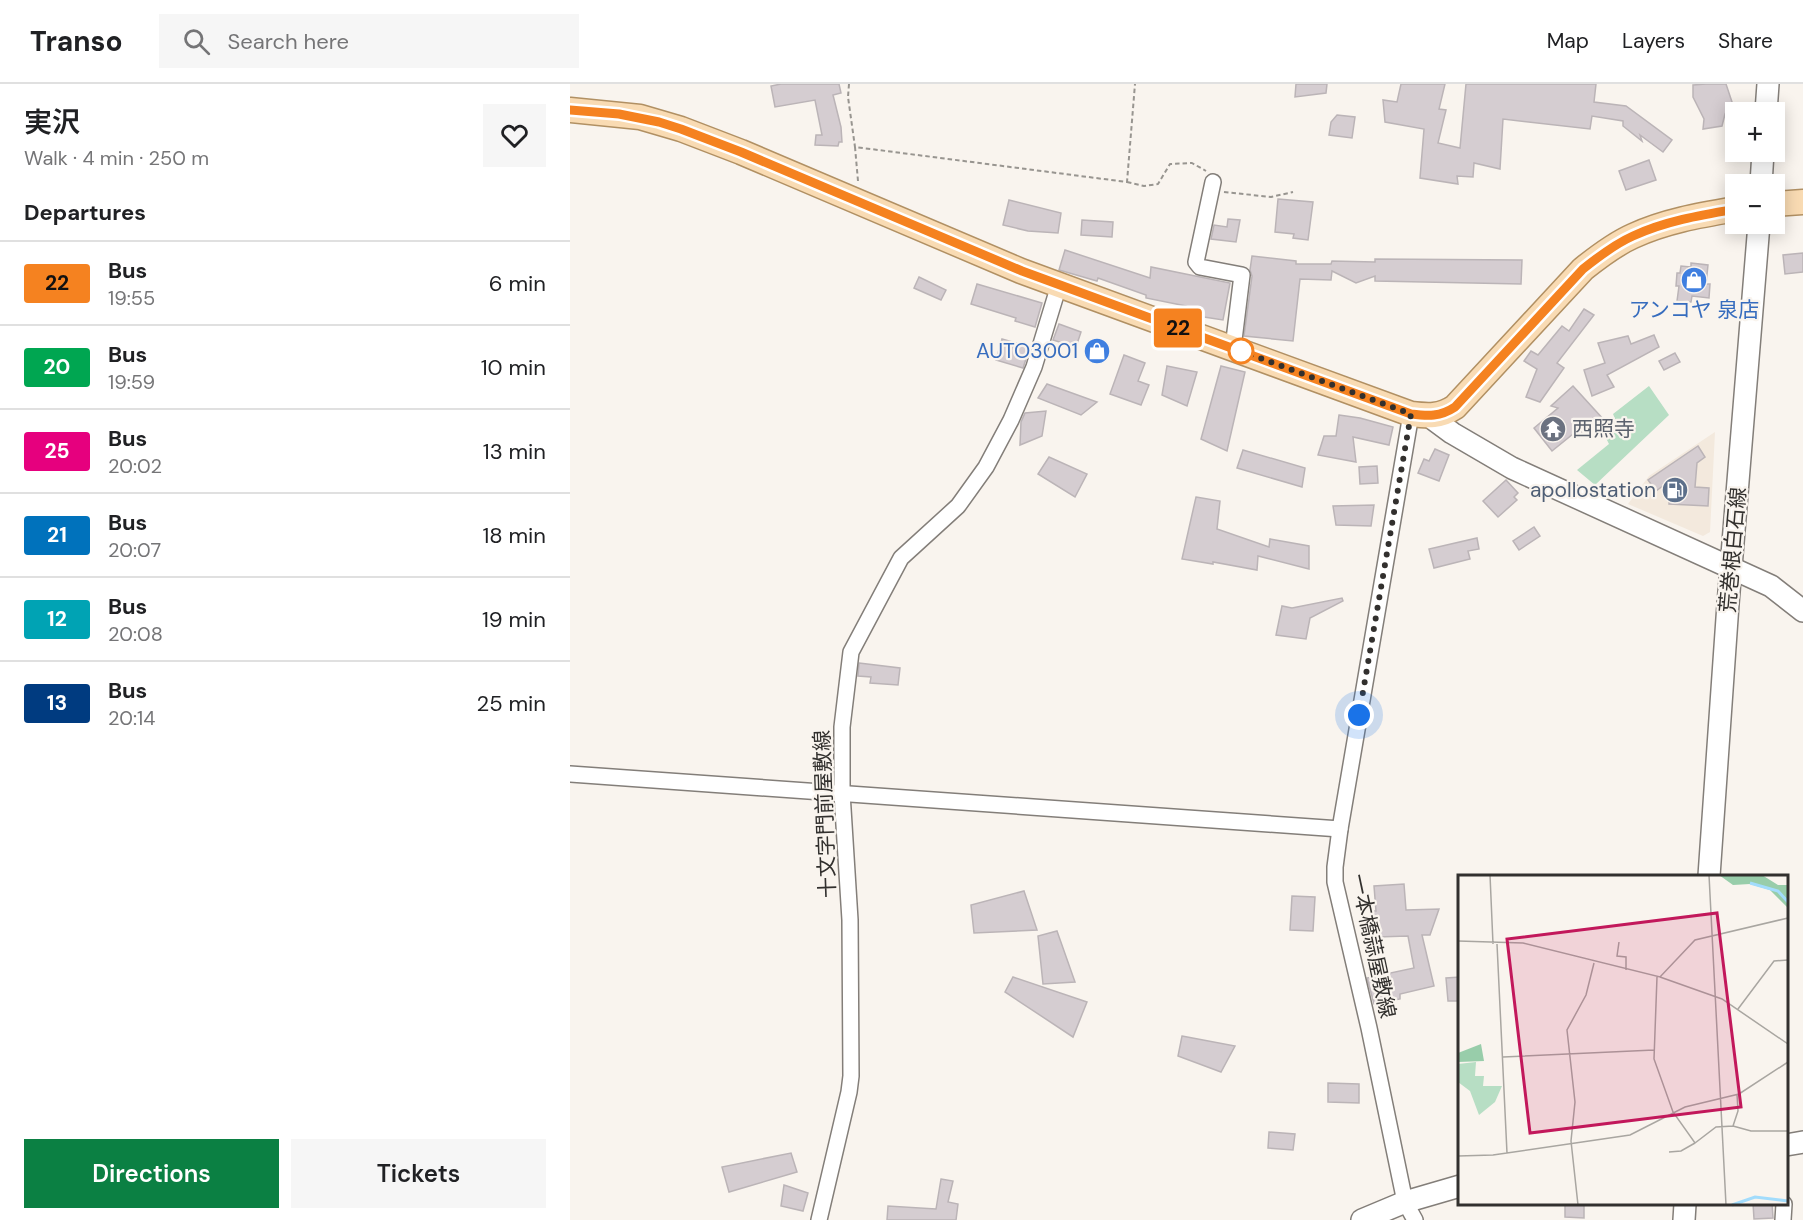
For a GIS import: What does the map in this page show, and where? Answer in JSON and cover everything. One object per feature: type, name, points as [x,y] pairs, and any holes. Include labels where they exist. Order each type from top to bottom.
[{"type":"main road","points":[[570,110],[619,114],[659,122],[741,152],[1022,271],[1420,415],[1446,413],[1455,407],[1583,269],[1604,252],[1631,236],[1657,226],[1725,211]]},
{"type":"main road","points":[[1785,203],[1803,202]]},
{"type":"street","points":[[1767,102],[1768,84]]},
{"type":"street","points":[[1213,182],[1196,262],[1200,267],[1242,274],[1233,348]]},
{"type":"street","name":"荒巻根白石線","points":[[1709,875],[1758,234]]},
{"type":"street","name":"十文字門前屋敷線","points":[[819,1220],[851,1076],[850,920],[842,793],[842,727],[851,652],[901,558],[958,506],[986,466],[1011,420],[1034,367],[1059,285]]},
{"type":"street","points":[[1420,415],[1512,468],[1770,586],[1803,611]]},
{"type":"street","name":"一本橋蒜屋敷線","points":[[1410,1211],[1335,882],[1335,867],[1340,829],[1420,415]]},
{"type":"street","points":[[570,774],[1340,829]]},
{"type":"street","points":[[1788,1145],[1803,1142]]},
{"type":"street","points":[[1362,1220],[1410,1211],[1458,1187]]},
{"type":"street","points":[[1684,1220],[1685,1205]]},
{"type":"street","points":[[1783,1220],[1784,1205]]},
{"type":"path","points":[[849,84],[848,97],[855,147],[858,201]]},
{"type":"path","points":[[855,147],[1126,182],[1135,84]]},
{"type":"shaded area","name":"apollostation","points":[[1715,432],[1710,532],[1703,536],[1628,504],[1649,476]]},
{"type":"green space","points":[[1649,386],[1669,415],[1595,485],[1577,470],[1609,444],[1603,432],[1616,421],[1613,414]]},
{"type":"building","points":[[839,84],[841,93],[833,95],[841,127],[842,142],[839,142],[838,146],[815,145],[816,135],[822,135],[815,100],[775,107],[771,86]]},
{"type":"building","points":[[1296,84],[1327,84],[1326,93],[1295,97]]},
{"type":"building","points":[[1401,84],[1445,84],[1439,109],[1446,110],[1438,143],[1460,148],[1466,84],[1596,84],[1594,102],[1626,106],[1672,140],[1663,152],[1640,135],[1642,141],[1623,126],[1623,121],[1592,116],[1590,129],[1503,119],[1500,169],[1474,163],[1473,177],[1457,176],[1458,184],[1420,178],[1424,129],[1385,122],[1383,100],[1397,102]]},
{"type":"building","points":[[1726,84],[1732,102],[1725,102],[1722,126],[1703,129],[1704,119],[1693,97],[1693,85]]},
{"type":"building","points":[[1337,115],[1355,117],[1352,138],[1329,135],[1331,122]]},
{"type":"building","points":[[1649,160],[1656,180],[1626,190],[1619,171]]},
{"type":"building","points":[[1278,199],[1313,202],[1308,240],[1293,238],[1294,234],[1275,232]]},
{"type":"building","points":[[1009,200],[1061,213],[1058,233],[1028,231],[1003,225]]},
{"type":"building","points":[[1228,219],[1240,220],[1236,242],[1211,239],[1214,225],[1227,227]]},
{"type":"building","points":[[1082,220],[1113,222],[1112,237],[1081,235]]},
{"type":"building","points":[[1065,250],[1150,278],[1151,267],[1230,283],[1223,320],[1204,317],[1186,306],[1146,298],[1146,295],[1098,278],[1097,281],[1059,270]]},
{"type":"building","points":[[1803,253],[1803,272],[1785,274],[1783,255]]},
{"type":"building","points":[[1252,256],[1296,261],[1296,264],[1331,264],[1332,261],[1375,262],[1375,259],[1522,260],[1521,284],[1375,281],[1375,276],[1356,283],[1332,271],[1331,280],[1300,279],[1293,341],[1244,336],[1252,276],[1250,270]]},
{"type":"building","points":[[1691,263],[1708,265],[1706,284],[1710,284],[1709,298],[1692,296],[1691,302],[1677,301],[1679,286],[1676,286],[1677,273],[1680,273],[1681,266],[1691,267]]},
{"type":"building","points":[[919,277],[946,290],[941,300],[914,288]]},
{"type":"building","points":[[977,284],[1042,303],[1035,327],[1015,321],[1016,318],[971,304]]},
{"type":"building","points":[[1584,309],[1594,315],[1557,363],[1564,368],[1540,402],[1526,397],[1537,369],[1524,361],[1531,351],[1538,355],[1562,326],[1569,331]]},
{"type":"building","points":[[1059,324],[1081,332],[1076,347],[1053,340]]},
{"type":"building","points":[[1654,335],[1659,347],[1607,375],[1614,387],[1592,396],[1584,370],[1605,363],[1598,343],[1628,336],[1631,344]]},
{"type":"building","points":[[1002,339],[1030,347],[1023,368],[996,360]]},
{"type":"building","points":[[1675,353],[1680,362],[1664,370],[1659,361]]},
{"type":"building","points":[[1124,355],[1145,363],[1138,381],[1149,385],[1141,405],[1110,394]]},
{"type":"building","points":[[1167,366],[1197,372],[1187,406],[1162,395]]},
{"type":"building","points":[[1221,366],[1245,372],[1227,451],[1201,439]]},
{"type":"building","points":[[1047,384],[1097,402],[1081,415],[1038,398]]},
{"type":"building","points":[[1573,386],[1604,420],[1585,435],[1578,430],[1552,451],[1534,428],[1558,408],[1551,406]]},
{"type":"building","points":[[1046,411],[1042,436],[1020,445],[1021,422],[1025,413]]},
{"type":"building","points":[[1339,415],[1393,427],[1389,445],[1353,437],[1356,462],[1318,455],[1324,436],[1336,436]]},
{"type":"building","points":[[1698,446],[1705,457],[1697,463],[1695,487],[1709,488],[1708,506],[1669,504],[1671,480],[1656,491],[1648,480]]},
{"type":"building","points":[[1435,449],[1449,455],[1439,481],[1418,473],[1424,459],[1429,461]]},
{"type":"building","points":[[1243,450],[1305,468],[1302,487],[1237,468]]},
{"type":"building","points":[[1049,457],[1087,474],[1075,497],[1038,474]]},
{"type":"building","points":[[1377,466],[1378,483],[1360,484],[1359,467]]},
{"type":"building","points":[[1506,480],[1518,493],[1514,497],[1517,500],[1498,517],[1483,501]]},
{"type":"building","points":[[1196,497],[1220,501],[1217,529],[1269,547],[1270,539],[1309,546],[1309,569],[1258,556],[1257,570],[1182,559]]},
{"type":"building","points":[[1374,505],[1371,526],[1336,525],[1333,506]]},
{"type":"building","points":[[1534,527],[1540,536],[1519,550],[1513,541]]},
{"type":"building","points":[[1477,538],[1479,549],[1468,551],[1470,559],[1434,568],[1429,549]]},
{"type":"building","points":[[1342,598],[1343,601],[1310,618],[1306,639],[1276,635],[1282,606],[1292,608]]},
{"type":"building","points":[[859,663],[900,668],[898,685],[870,683],[871,677],[858,676]]},
{"type":"building","points":[[1404,884],[1406,910],[1439,909],[1430,935],[1422,935],[1434,986],[1400,994],[1400,999],[1374,1004],[1367,978],[1414,968],[1408,936],[1377,937],[1373,911],[1376,911],[1374,886]]},
{"type":"building","points":[[1024,891],[1037,930],[974,933],[971,905]]},
{"type":"building","points":[[1292,896],[1315,897],[1313,931],[1290,930]]},
{"type":"building","points":[[1057,931],[1075,982],[1043,984],[1038,936]]},
{"type":"building","points":[[1013,977],[1087,1002],[1073,1037],[1005,992]]},
{"type":"building","points":[[1458,977],[1458,1001],[1448,1001],[1446,978]]},
{"type":"building","points":[[1182,1036],[1235,1046],[1221,1072],[1178,1056]]},
{"type":"building","points":[[1328,1083],[1359,1084],[1359,1103],[1328,1102]]},
{"type":"building","points":[[1269,1132],[1295,1134],[1293,1150],[1268,1148]]},
{"type":"building","points":[[791,1153],[797,1172],[729,1192],[722,1167]]},
{"type":"building","points":[[941,1179],[953,1181],[948,1202],[958,1204],[956,1220],[887,1220],[888,1206],[936,1209]]},
{"type":"building","points":[[784,1185],[808,1193],[803,1211],[781,1206]]},
{"type":"building","points":[[1565,1205],[1584,1205],[1584,1218],[1565,1217]]},
{"type":"building","points":[[1753,1205],[1772,1205],[1773,1218],[1754,1219]]},
{"type":"bus line","name":"22","points":[[570,110],[640,117],[681,129],[741,152],[1022,271],[1411,414],[1429,416],[1446,413],[1470,393],[1583,269],[1604,252],[1631,236],[1657,226],[1725,211]]},
{"type":"place","name":"アンコヤ 泉店","points":[[1694,280]]},
{"type":"place","name":"AUTO3001","points":[[1097,351]]},
{"type":"place","name":"西照寺","points":[[1553,429]]},
{"type":"place","name":"apollostation","points":[[1675,490]]},
{"type":"route","points":[[1241,351],[1411,414],[1359,715]]}]
